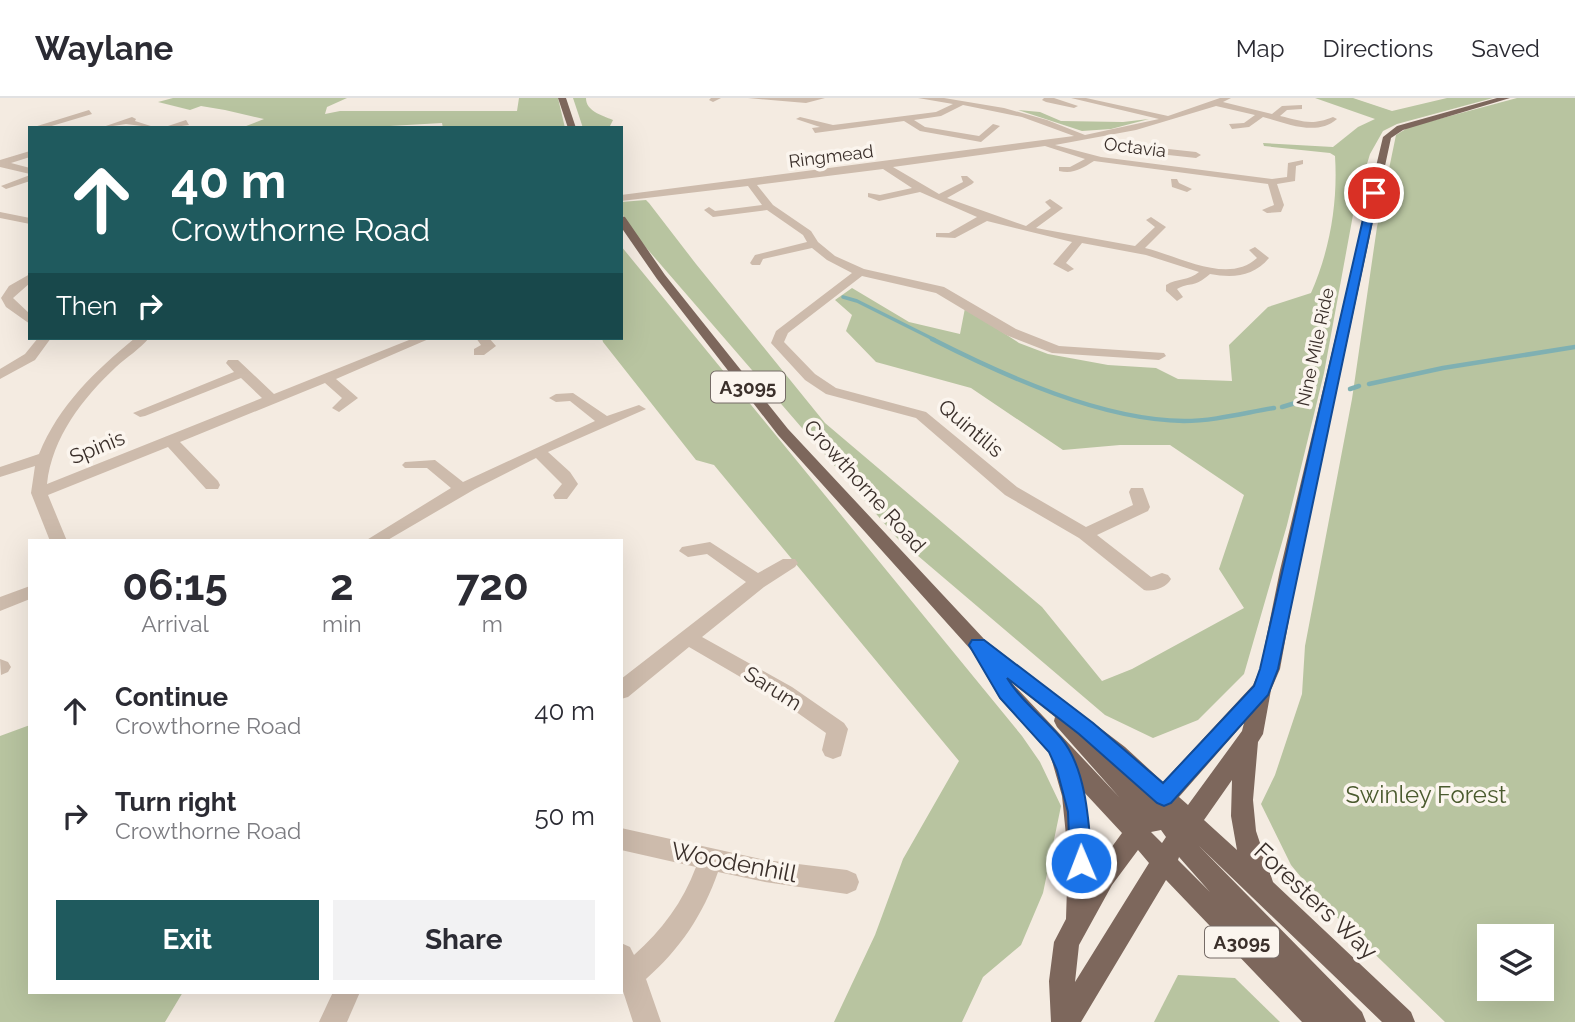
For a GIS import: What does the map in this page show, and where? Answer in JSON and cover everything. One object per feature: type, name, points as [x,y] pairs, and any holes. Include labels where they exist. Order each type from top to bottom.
[{"type":"main road","points":[[562,98],[571,126]]},
{"type":"main road","name":"Nine Mile Ride","points":[[1065,1022],[1163,861],[1252,734],[1258,717],[1261,690],[1269,669],[1387,137],[1400,128],[1506,98]]},
{"type":"main road","name":"Crowthorne Road","points":[[623,222],[661,277],[783,432],[978,645],[1007,693],[1057,747],[1150,814]]},
{"type":"main road","name":"Crowthorne Road","points":[[978,645],[1048,701],[1150,814]]},
{"type":"main road","name":"Nine Mile Ride","points":[[1065,1022],[1062,981],[1067,942],[1078,920],[1109,868],[1150,814],[1261,690]]},
{"type":"main road","points":[[1252,734],[1242,786],[1243,832],[1263,890]]},
{"type":"main road","points":[[1057,747],[1074,794],[1081,834],[1078,920]]},
{"type":"main road","points":[[1150,814],[1164,814],[1185,829],[1199,864],[1352,1022]]},
{"type":"main road","name":"A3095","points":[[1150,814],[1163,861],[1321,1022]]},
{"type":"main road","name":"Foresters Way","points":[[1185,829],[1263,890],[1401,1022]]},
{"type":"street","points":[[753,98],[806,101],[821,98]]},
{"type":"street","points":[[922,98],[1035,118],[1081,136]]},
{"type":"street","name":"Ringmead","points":[[623,198],[886,167],[1045,143],[1168,120],[1227,98]]},
{"type":"street","points":[[1357,98],[1366,101]]},
{"type":"street","points":[[1046,100],[1126,109],[1168,120]]},
{"type":"street","points":[[815,130],[948,111],[961,103]]},
{"type":"street","points":[[1215,103],[1311,126],[1333,122]]},
{"type":"street","points":[[1126,109],[1134,104],[1155,106]]},
{"type":"street","points":[[1273,117],[1285,108],[1299,107]]},
{"type":"street","points":[[41,126],[89,112]]},
{"type":"street","points":[[1231,126],[1246,125],[1261,115]]},
{"type":"street","points":[[904,117],[932,131],[981,139],[996,125]]},
{"type":"street","points":[[800,119],[833,127]]},
{"type":"street","points":[[110,126],[129,120],[147,126]]},
{"type":"street","points":[[60,121],[85,126]]},
{"type":"street","points":[[177,126],[186,123]]},
{"type":"street","points":[[1301,133],[1311,126]]},
{"type":"street","points":[[922,139],[932,131]]},
{"type":"street","name":"Octavia","points":[[1045,143],[1091,159],[1272,182]]},
{"type":"street","name":"Octavia","points":[[1152,153],[1200,153],[1198,171]]},
{"type":"street","points":[[0,163],[28,155]]},
{"type":"street","name":"Octavia","points":[[1062,169],[1072,170],[1091,159]]},
{"type":"street","points":[[1267,210],[1277,210],[1279,205],[1272,182],[1292,179],[1291,165],[1300,162]]},
{"type":"street","points":[[0,163],[28,170]]},
{"type":"street","points":[[886,167],[919,189],[939,198],[986,217],[1028,229],[1137,250],[1220,272],[1241,272],[1254,268],[1263,258],[1255,250]]},
{"type":"street","name":"Octavia","points":[[1175,169],[1170,181],[1187,189]]},
{"type":"street","points":[[939,198],[969,183],[964,178]]},
{"type":"street","points":[[6,186],[28,179]]},
{"type":"street","points":[[751,183],[769,207],[807,233],[814,244],[831,258],[860,272],[940,290],[1011,332],[1057,350],[1159,356]]},
{"type":"street","points":[[872,195],[879,198],[919,189]]},
{"type":"street","points":[[1028,229],[1058,208],[1050,202]]},
{"type":"street","points":[[709,211],[713,214],[769,207]]},
{"type":"street","points":[[0,215],[28,220]]},
{"type":"street","points":[[940,235],[951,236],[986,217]]},
{"type":"street","points":[[1137,250],[1161,227],[1151,220]]},
{"type":"street","points":[[1068,270],[1059,264],[1079,240]]},
{"type":"street","points":[[756,263],[759,257],[814,244]]},
{"type":"street","points":[[1177,297],[1170,288],[1194,282],[1209,269]]},
{"type":"street","name":"Quintilis","points":[[860,272],[782,331],[777,343],[786,355],[831,391],[921,415],[1011,491],[1085,534],[1150,585],[1162,579]]},
{"type":"street","points":[[28,278],[13,289],[5,306],[28,319]]},
{"type":"street","points":[[0,375],[30,357],[43,340]]},
{"type":"street","points":[[58,539],[39,493],[44,457],[60,422],[76,398],[95,378],[141,340]]},
{"type":"street","points":[[479,352],[489,346],[484,340]]},
{"type":"street","name":"Spinis","points":[[39,493],[271,399],[397,342]]},
{"type":"street","name":"Spinis","points":[[140,413],[238,368],[271,399]]},
{"type":"street","points":[[324,376],[351,398],[340,408]]},
{"type":"street","points":[[556,398],[573,397],[606,421]]},
{"type":"street","points":[[385,538],[461,488],[606,421],[639,409]]},
{"type":"street","points":[[170,440],[212,485]]},
{"type":"street","points":[[539,452],[570,484],[561,495]]},
{"type":"street","points":[[0,472],[44,457]]},
{"type":"street","points":[[410,465],[430,463],[461,488]]},
{"type":"street","points":[[1085,534],[1142,507],[1137,492]]},
{"type":"street","points":[[688,551],[710,548],[758,582]]},
{"type":"street","points":[[623,689],[758,582],[789,563]]},
{"type":"street","points":[[0,604],[28,593]]},
{"type":"street","name":"Sarum","points":[[689,638],[785,692],[836,729],[833,750]]},
{"type":"street","name":"Woodenhill","points":[[623,839],[765,871],[846,881]]},
{"type":"street","points":[[647,1022],[626,965],[675,933],[698,899],[710,860]]},
{"type":"street","points":[[333,1022],[346,994]]},
{"type":"green space","points":[[173,98],[347,98],[327,107],[325,114],[340,111],[517,111],[519,98],[558,98],[565,126],[443,126],[442,123],[390,126],[246,126],[264,119],[201,106],[190,110],[158,102]]},
{"type":"green space","points":[[573,98],[586,98],[591,109],[613,120],[610,126],[582,126]]},
{"type":"green space","points":[[1315,98],[1353,98],[1392,111],[1447,98],[1493,98],[1397,124],[1383,131],[1370,154],[1355,204],[1324,373],[1287,525],[1244,674],[1198,720],[1153,738],[1105,715],[897,538],[636,236],[623,215],[623,202],[646,200],[825,423],[1042,607],[1102,681],[1132,669],[1244,608],[1219,569],[1244,495],[1170,445],[1120,445],[1063,450],[971,388],[876,362],[846,331],[852,315],[835,300],[852,288],[909,322],[960,334],[965,308],[1019,343],[1048,354],[1108,365],[1156,368],[1178,379],[1232,381],[1229,345],[1268,307],[1311,293],[1328,243],[1334,208],[1335,156],[1330,153],[1264,146],[1263,143],[1333,147],[1358,127],[1375,119]]},
{"type":"green space","name":"Swinley Forest","points":[[1517,98],[1575,98],[1575,1022],[1445,1022],[1324,905],[1291,865],[1261,804],[1275,775],[1302,694],[1305,646],[1352,399],[1377,227],[1396,135],[1409,127]]},
{"type":"green space","points":[[1018,110],[1040,112],[1061,121],[1123,122],[1149,119],[1111,129],[1082,131]]},
{"type":"green space","points":[[623,248],[1022,736],[1040,762],[1061,806],[1043,893],[1021,945],[983,977],[962,1022],[834,1022],[875,935],[903,859],[959,761],[714,465],[696,460],[603,342],[623,340]]},
{"type":"green space","points":[[28,726],[28,994],[182,994],[165,1022],[0,1022],[0,736]]},
{"type":"green space","points":[[1178,975],[1235,978],[1280,1022],[1154,1022]]},
{"type":"waterway","points":[[843,297],[857,301],[935,340]]},
{"type":"waterway","points":[[932,339],[1054,394],[1120,413],[1152,419],[1195,421],[1274,408]]},
{"type":"waterway","points":[[1369,384],[1443,368],[1575,347]]},
{"type":"waterway","points":[[1350,389],[1359,386]]},
{"type":"waterway","points":[[1282,407],[1302,401]]},
{"type":"route","points":[[1081,863],[1078,812],[1067,770],[1057,747],[1007,693],[978,645],[1086,728],[1164,797],[1261,690],[1269,669],[1374,193]]}]
